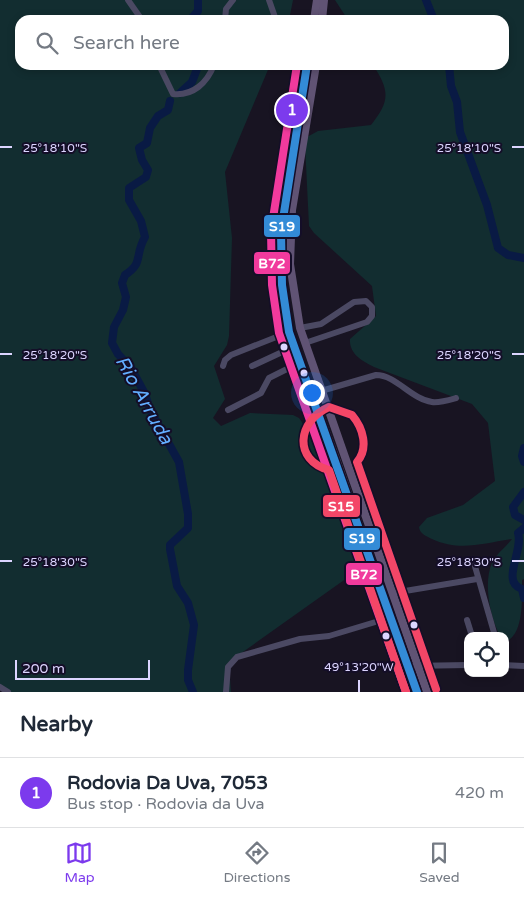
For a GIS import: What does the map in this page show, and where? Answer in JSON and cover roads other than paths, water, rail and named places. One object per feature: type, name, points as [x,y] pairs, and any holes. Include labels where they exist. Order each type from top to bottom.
[{"type":"main road","points":[[315,15],[317,0]]},
{"type":"main road","points":[[322,15],[324,0]]},
{"type":"main road","points":[[305,70],[281,232],[282,285],[289,332],[392,616],[417,692]]},
{"type":"main road","points":[[315,70],[292,220],[290,264],[300,328],[427,692]]},
{"type":"street","points":[[128,0],[138,15]]},
{"type":"street","points":[[226,15],[226,10],[233,0]]},
{"type":"street","points":[[269,0],[274,15]]},
{"type":"street","points":[[161,70],[169,90],[172,94],[179,95],[196,90],[203,85],[211,70]]},
{"type":"street","points":[[300,328],[321,324],[354,302],[366,301],[372,307],[372,316],[368,322],[305,343]]},
{"type":"street","points":[[223,366],[224,360],[231,355],[289,332]]},
{"type":"street","points":[[252,366],[293,347]]},
{"type":"street","points":[[228,410],[260,393],[269,378],[299,363]]},
{"type":"street","points":[[322,391],[376,375],[383,375],[402,388],[432,402],[456,398]]},
{"type":"street","points":[[474,563],[477,579],[494,632]]},
{"type":"street","points":[[393,594],[477,579]]},
{"type":"street","points":[[226,692],[228,667],[237,657],[300,639],[329,636],[392,616]]},
{"type":"street","points":[[467,620],[471,632]]},
{"type":"street","points":[[409,666],[464,665]]},
{"type":"street","points":[[509,665],[524,666]]},
{"type":"street","points":[[0,687],[8,692]]},
{"type":"waterway","name":"Rio Arruda","points":[[194,15],[198,11],[198,0]]},
{"type":"waterway","points":[[426,0],[432,15]]},
{"type":"waterway","name":"Rio Arruda","points":[[180,93],[192,82],[197,70]]},
{"type":"waterway","points":[[449,70],[451,86],[457,102],[460,132],[487,205],[498,248],[508,255],[524,258]]},
{"type":"waterway","name":"Rio Arruda","points":[[170,101],[168,110],[158,116],[150,128],[147,143],[139,148],[142,160],[148,170],[146,177],[129,188],[129,200],[141,221],[145,237],[137,263],[125,275],[122,283],[126,297],[123,310],[114,327],[112,343],[118,354],[131,368],[145,394],[150,410],[179,462],[188,514],[188,528],[170,545],[170,549],[177,586],[188,603],[194,625],[188,670],[188,680],[193,692]]},
{"type":"waterway","points":[[524,448],[522,456],[524,462]]},
{"type":"waterway","points":[[524,492],[513,507],[515,515],[524,520]]},
{"type":"waterway","points":[[524,528],[518,533],[519,540],[513,573],[513,580],[522,589],[524,598]]},
{"type":"place","name":"Rodovia Da Uva, 7053","points":[[292,110]]}]
